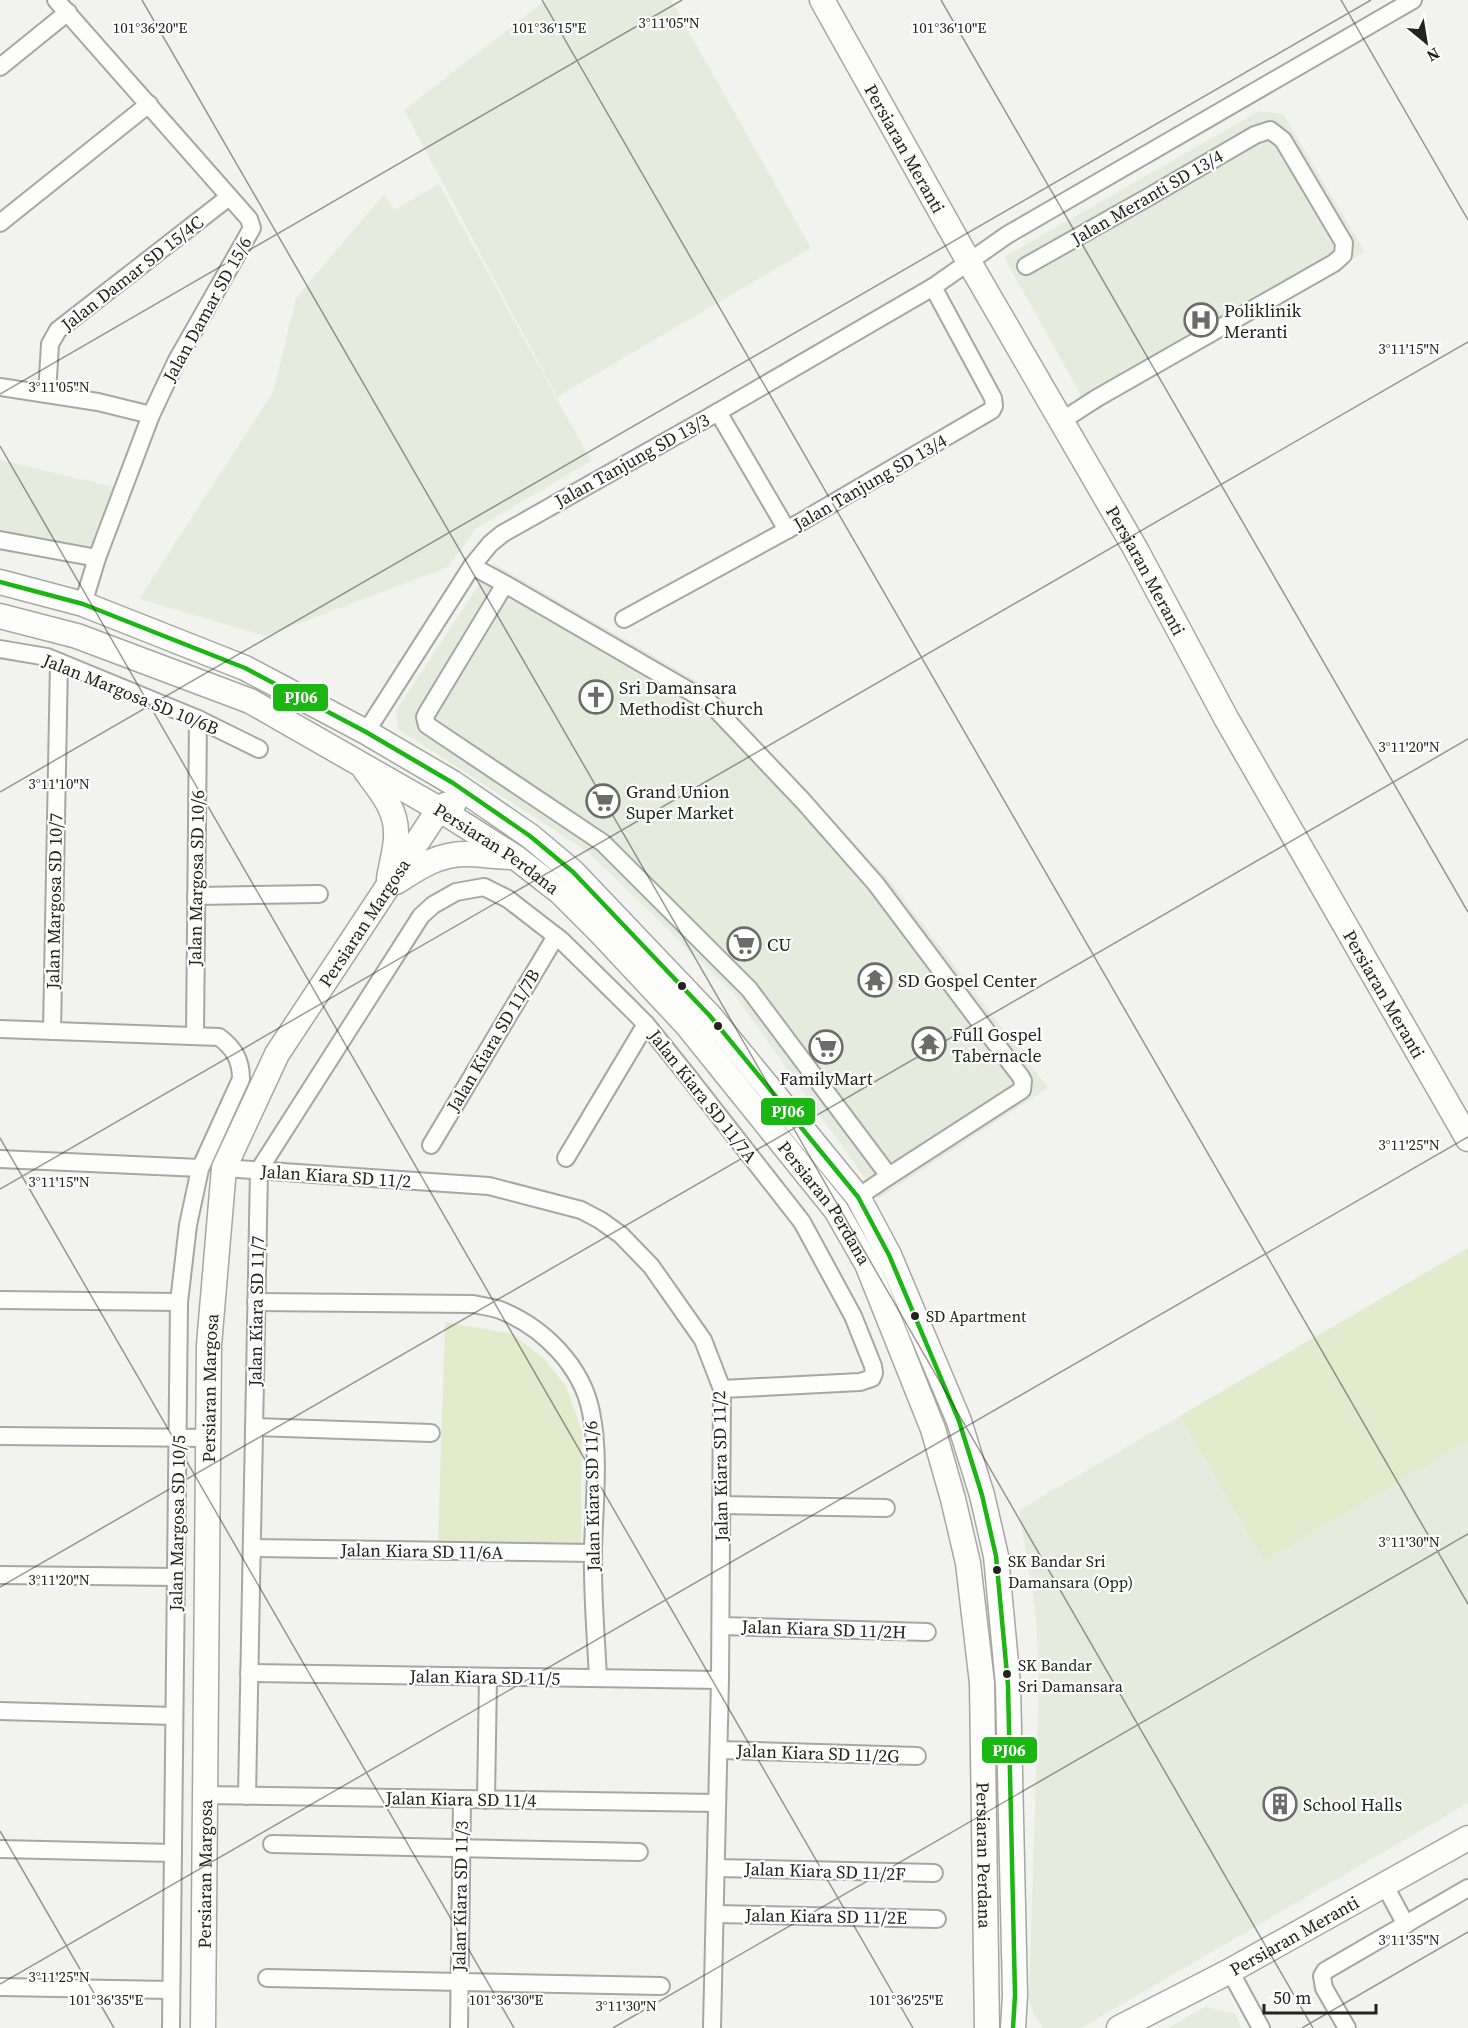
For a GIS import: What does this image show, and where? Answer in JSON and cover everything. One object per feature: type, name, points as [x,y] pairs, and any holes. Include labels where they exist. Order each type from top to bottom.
[{"type":"main road","name":"Persiaran Meranti","points":[[822,0],[969,262],[1063,420],[1226,718],[1468,1139]]},
{"type":"main road","name":"Persiaran Perdana","points":[[0,582],[82,604],[237,664],[374,737],[453,783],[530,836],[573,872],[710,1016],[858,1197],[889,1255],[959,1421],[982,1494],[996,1556],[1008,1685],[1015,1995],[1013,2028]]},
{"type":"main road","name":"Persiaran Perdana","points":[[0,616],[76,636],[250,701],[439,809],[515,857],[560,892],[687,1025],[836,1210],[872,1275],[933,1429],[968,1563],[982,1704],[987,2028]]},
{"type":"main road","points":[[374,737],[433,789],[440,803],[439,809]]},
{"type":"main road","points":[[360,763],[383,794],[393,813],[396,833],[387,888]]},
{"type":"main road","points":[[439,809],[450,803],[465,806],[530,836]]},
{"type":"main road","name":"Persiaran Margosa","points":[[203,2028],[209,1345],[224,1168],[277,1054],[439,809]]},
{"type":"main road","points":[[387,888],[422,865],[443,857],[465,854],[515,857]]},
{"type":"main road","name":"Persiaran Meranti","points":[[1119,2028],[1230,1971],[1468,1838]]},
{"type":"main road","points":[[1015,1995],[1025,2028]]},
{"type":"street","name":"Jalan Tanjung SD 13/3","points":[[374,737],[472,566],[490,544],[514,525],[718,412],[933,287],[1007,235],[1413,0]]},
{"type":"street","points":[[0,67],[62,6]]},
{"type":"street","name":"Jalan Damar SD 15/6","points":[[62,6],[249,219],[252,228],[177,360],[151,414],[82,604]]},
{"type":"street","points":[[0,223],[149,105]]},
{"type":"street","name":"Jalan Meranti SD 13/4","points":[[1026,266],[1255,135],[1270,130],[1283,140],[1344,243],[1343,255],[1335,263],[1097,398],[1063,420]]},
{"type":"street","name":"Jalan Damar SD 15/4C","points":[[47,394],[50,344],[58,330],[229,197]]},
{"type":"street","name":"Jalan Tanjung SD 13/4","points":[[624,619],[787,530],[992,410],[993,398],[933,287]]},
{"type":"street","points":[[0,387],[151,414]]},
{"type":"street","points":[[718,412],[787,530]]},
{"type":"street","points":[[0,540],[97,558]]},
{"type":"street","points":[[472,566],[710,703],[803,801],[876,884],[1022,1077],[1023,1085],[1018,1093],[858,1197]]},
{"type":"street","points":[[505,584],[427,713],[425,717],[427,725],[603,843],[749,989],[889,1176]]},
{"type":"street","name":"Jalan Margosa SD 10/6B","points":[[0,649],[47,657],[198,719],[259,749]]},
{"type":"street","name":"Jalan Margosa SD 10/7","points":[[52,1031],[59,662]]},
{"type":"street","name":"Jalan Margosa SD 10/6","points":[[195,1036],[198,719]]},
{"type":"street","name":"Jalan Kiara SD 11/7A","points":[[259,1170],[421,916],[433,904],[456,892],[484,887],[508,898],[556,936],[646,1024],[802,1222],[853,1316],[874,1373],[872,1378],[860,1382],[722,1389]]},
{"type":"street","points":[[196,896],[319,894]]},
{"type":"street","name":"Jalan Kiara SD 11/7B","points":[[431,1145],[556,936]]},
{"type":"street","points":[[566,1158],[646,1024]]},
{"type":"street","points":[[0,1029],[195,1036]]},
{"type":"street","name":"Jalan Margosa SD 10/5","points":[[171,2028],[179,1302],[189,1225],[200,1168],[241,1078],[241,1067],[229,1045],[219,1037],[195,1036]]},
{"type":"street","points":[[0,1159],[200,1168]]},
{"type":"street","name":"Jalan Kiara SD 11/2","points":[[224,1168],[489,1186],[580,1210],[600,1220],[621,1235],[651,1266],[703,1340],[722,1389],[721,1626],[712,2028]]},
{"type":"street","name":"Jalan Kiara SD 11/7","points":[[247,1796],[259,1170]]},
{"type":"street","points":[[0,1300],[179,1302]]},
{"type":"street","name":"Jalan Kiara SD 11/6","points":[[256,1302],[473,1304],[498,1309],[519,1319],[544,1336],[562,1354],[578,1376],[591,1410],[595,1479],[593,1553],[598,1678]]},
{"type":"street","points":[[254,1426],[431,1433]]},
{"type":"street","points":[[0,1436],[208,1438]]},
{"type":"street","points":[[721,1505],[886,1508]]},
{"type":"street","name":"Jalan Kiara SD 11/6A","points":[[252,1548],[593,1553]]},
{"type":"street","points":[[0,1575],[176,1577]]},
{"type":"street","name":"Jalan Kiara SD 11/2H","points":[[721,1626],[927,1632]]},
{"type":"street","name":"Jalan Kiara SD 11/5","points":[[249,1673],[720,1680]]},
{"type":"street","points":[[486,1800],[488,1677]]},
{"type":"street","points":[[0,1711],[174,1716]]},
{"type":"street","name":"Jalan Kiara SD 11/2G","points":[[719,1750],[917,1756]]},
{"type":"street","name":"Jalan Kiara SD 11/4","points":[[205,1795],[717,1803]]},
{"type":"street","name":"Jalan Kiara SD 11/3","points":[[459,2028],[462,1800]]},
{"type":"street","points":[[272,1844],[639,1852]]},
{"type":"street","points":[[0,1849],[172,1853]]},
{"type":"street","name":"Jalan Kiara SD 11/2F","points":[[716,1868],[934,1874]]},
{"type":"street","points":[[1384,1884],[1406,1925]]},
{"type":"street","points":[[1347,2028],[1324,1988],[1322,1976],[1331,1967],[1468,1888]]},
{"type":"street","name":"Jalan Kiara SD 11/2E","points":[[715,1914],[937,1919]]},
{"type":"street","points":[[1230,1971],[1261,2028]]},
{"type":"street","points":[[267,1978],[661,1986]]},
{"type":"street","points":[[0,1988],[171,1990]]},
{"type":"shaded area","points":[[546,0],[671,0],[811,248],[557,397],[404,110]]},
{"type":"shaded area","points":[[1259,111],[1283,114],[1365,252],[1091,413],[1004,257]]},
{"type":"shaded area","points":[[439,184],[591,461],[477,528],[448,567],[265,636],[139,599],[273,392],[296,298],[384,194],[394,210]]},
{"type":"shaded area","points":[[0,460],[132,491],[103,567],[0,551]]},
{"type":"shaded area","points":[[493,563],[711,689],[889,880],[1048,1088],[879,1198],[734,994],[588,852],[398,729],[396,711]]},
{"type":"shaded area","points":[[1468,1248],[1468,1803],[1081,2028],[1043,2028],[1034,2014],[1029,1999],[1039,1676],[1035,1607],[1019,1510]]},
{"type":"shaded area","points":[[1205,2007],[1235,2013],[1241,2028],[1168,2028]]},
{"type":"green space","points":[[1468,1248],[1468,1441],[1264,1561],[1180,1416]]},
{"type":"green space","points":[[445,1322],[513,1334],[544,1359],[566,1386],[582,1432],[581,1543],[438,1541]]},
{"type":"transit line","name":"PJ06","points":[[0,582],[83,604],[245,668],[366,732],[453,783],[530,836],[573,872],[710,1016],[858,1197],[889,1255],[959,1421],[982,1495],[996,1556],[1008,1685],[1015,1995],[1013,2028]]},
{"type":"place","name":"Poliklinik Meranti","points":[[1201,320]]},
{"type":"place","name":"Sri Damansara Methodist Church","points":[[596,697]]},
{"type":"place","name":"Grand Union Super Market","points":[[603,801]]},
{"type":"place","name":"CU","points":[[744,944]]},
{"type":"place","name":"SD Gospel Center","points":[[875,980]]},
{"type":"place","name":"Full Gospel Tabernacle","points":[[929,1044]]},
{"type":"place","name":"FamilyMart","points":[[826,1047]]},
{"type":"place","name":"SD Apartment","points":[[915,1316]]},
{"type":"place","name":"SK Bandar Sri Damansara (Opp)","points":[[997,1570]]},
{"type":"place","name":"SK Bandar Sri Damansara","points":[[1007,1674]]},
{"type":"place","name":"School Halls","points":[[1280,1804]]}]
